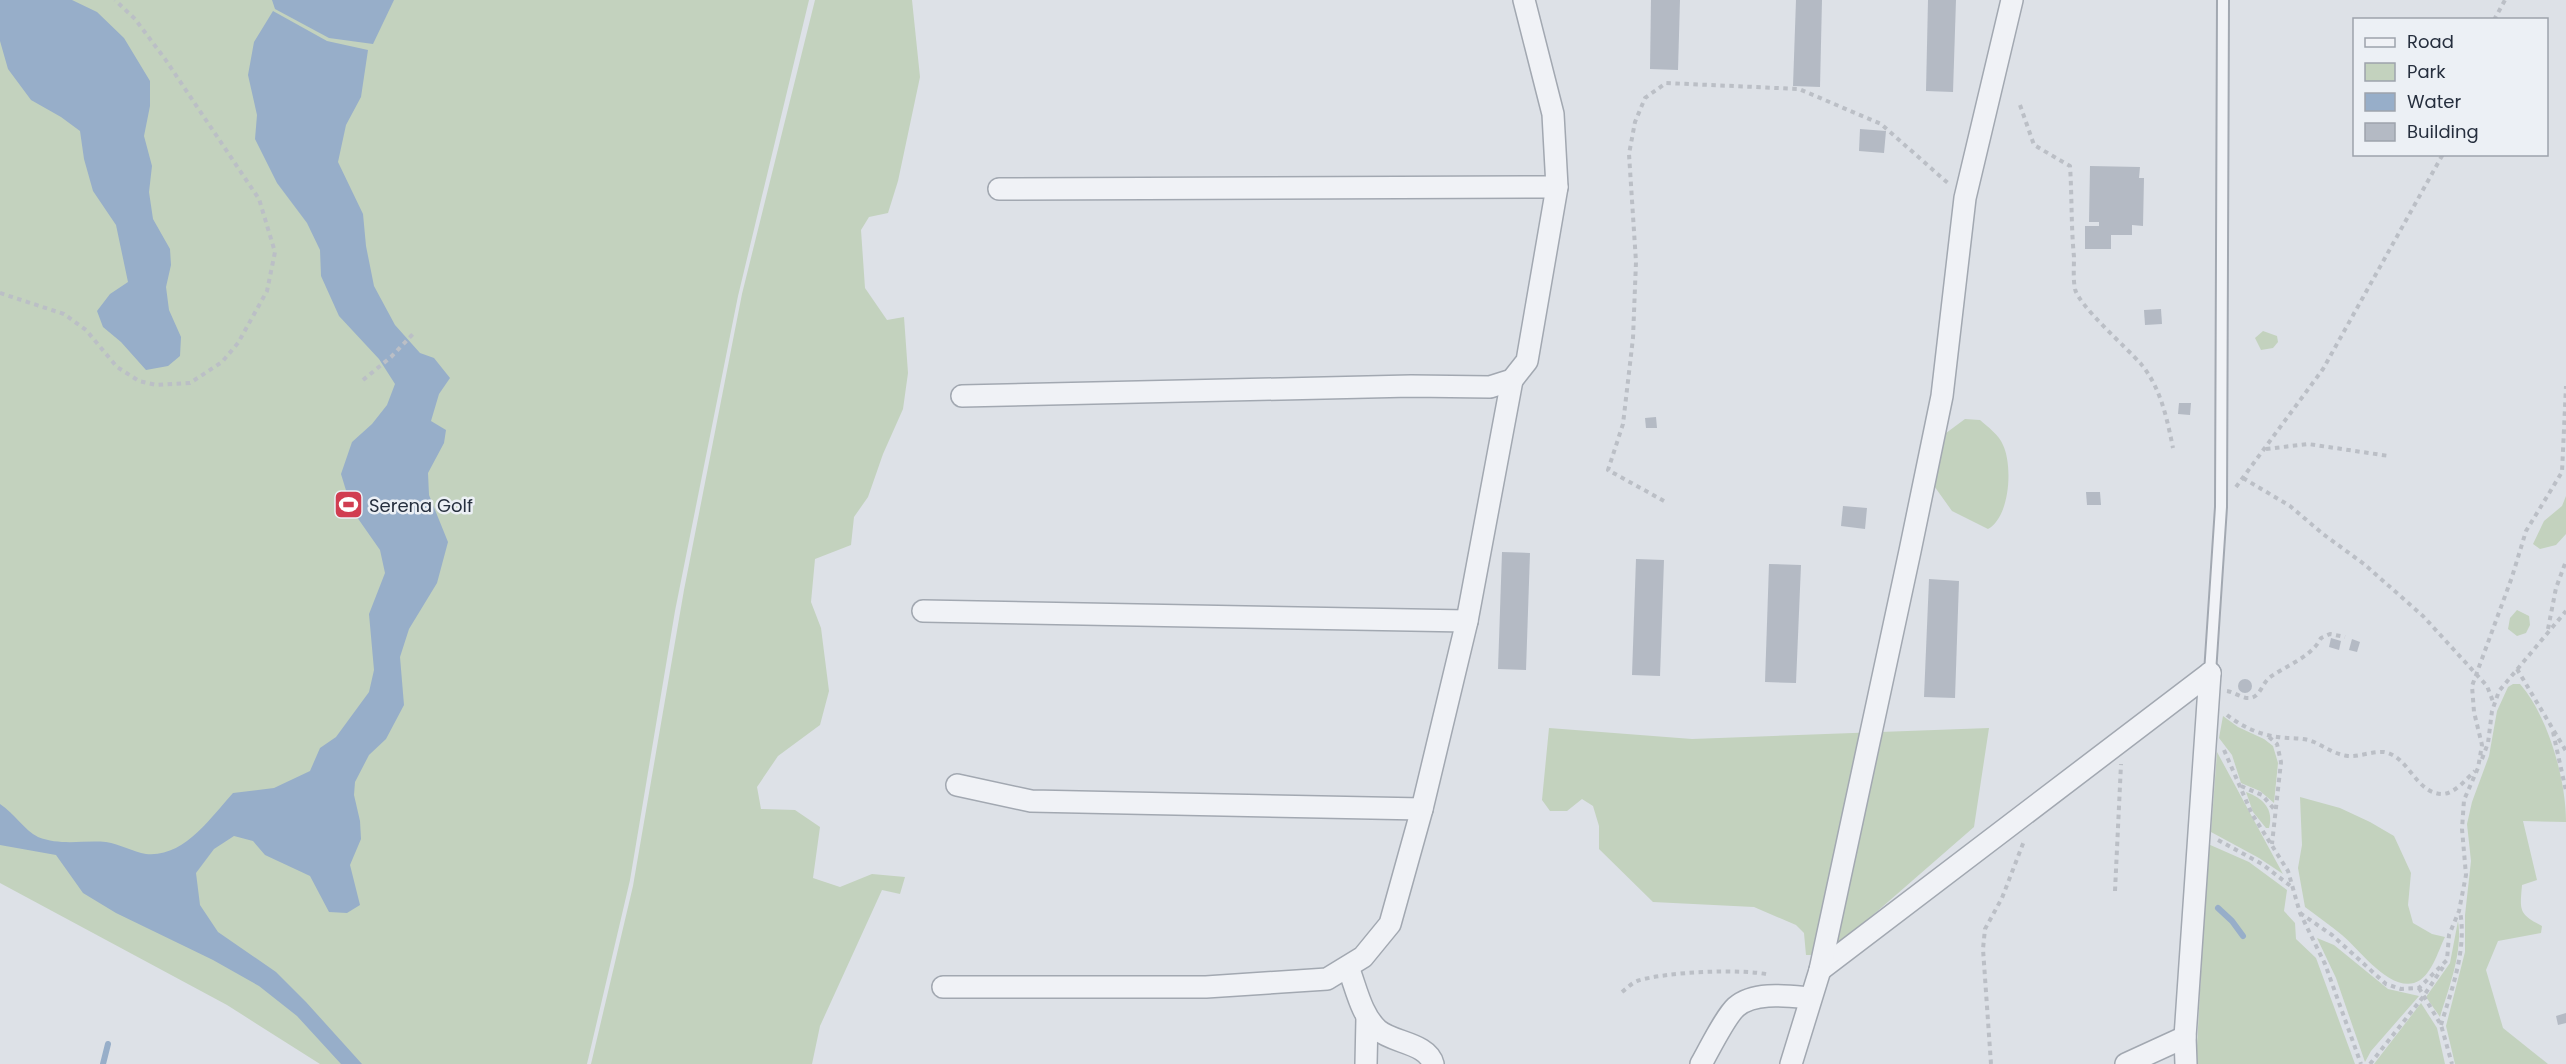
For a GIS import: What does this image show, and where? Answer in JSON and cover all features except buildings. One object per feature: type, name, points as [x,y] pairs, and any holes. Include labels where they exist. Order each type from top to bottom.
[{"type":"street","points":[[943,987],[1206,987],[1327,979],[1364,957],[1390,924],[1422,809],[1467,621],[1512,380],[1527,361],[1557,187],[1553,114],[1524,0]]},
{"type":"street","points":[[1791,1064],[1820,969],[1942,396],[1965,198],[2012,0]]},
{"type":"street","points":[[999,189],[1557,187]]},
{"type":"street","points":[[962,396],[1399,386],[1490,387],[1512,380]]},
{"type":"street","points":[[923,611],[1467,621]]},
{"type":"street","points":[[1820,969],[2121,743],[2209,687]]},
{"type":"street","points":[[2186,1064],[2185,1037],[2209,687]]},
{"type":"street","points":[[957,785],[1031,801],[1422,809]]},
{"type":"street","points":[[1348,967],[1368,1018],[1380,1031],[1423,1051],[1433,1064]]},
{"type":"street","points":[[1701,1064],[1735,1008],[1760,997],[1810,998]]},
{"type":"street","points":[[1366,1064],[1368,1018]]},
{"type":"street","points":[[2126,1064],[2185,1037]]},
{"type":"lane","points":[[2209,687],[2221,507],[2223,0]]},
{"type":"path","points":[[0,292],[64,314],[86,330],[117,367],[139,381],[156,385],[190,383],[222,362],[238,343],[267,291],[274,252],[259,199],[165,59],[135,19],[115,0]]},
{"type":"path","points":[[2494,18],[2505,0]]},
{"type":"path","points":[[1664,501],[1608,470],[1623,424],[1633,339],[1636,262],[1629,154],[1635,122],[1645,98],[1666,83],[1799,88],[1881,124],[1965,198]]},
{"type":"path","points":[[2020,105],[2034,145],[2070,166],[2075,291],[2099,321],[2142,365],[2155,386],[2166,412],[2173,448]]},
{"type":"path","points":[[2221,507],[2266,450],[2323,369],[2442,156]]},
{"type":"path","points":[[363,380],[391,357],[413,334]]},
{"type":"path","points":[[2209,687],[2235,721],[2266,734],[2313,741],[2328,750],[2349,756],[2385,752],[2399,759],[2411,775],[2427,789],[2443,794],[2454,790],[2478,768],[2482,745],[2474,712],[2472,686],[2512,577],[2526,531],[2562,472],[2566,386]]},
{"type":"path","points":[[2266,450],[2308,444],[2389,456]]},
{"type":"path","points":[[2243,478],[2290,506],[2364,564],[2423,616],[2487,686],[2494,704]]},
{"type":"path","points":[[2548,630],[2556,588],[2566,561]]},
{"type":"path","points":[[2370,1064],[2374,1055],[2423,997],[2447,960],[2450,935],[2466,875],[2462,829],[2464,800],[2488,743],[2494,704],[2499,691],[2566,611]]},
{"type":"path","points":[[2209,687],[2234,692],[2248,699],[2253,698],[2261,690],[2266,680],[2316,648],[2321,638],[2330,634],[2345,637]]},
{"type":"path","points":[[2517,669],[2566,751]]},
{"type":"path","points":[[2206,725],[2227,754],[2252,814],[2288,871],[2300,914],[2325,964],[2361,1064]]},
{"type":"path","points":[[2552,728],[2566,791]]},
{"type":"path","points":[[2266,734],[2277,744],[2281,762],[2272,844]]},
{"type":"path","points":[[2115,891],[2121,743]]},
{"type":"path","points":[[2240,786],[2262,795],[2276,811]]},
{"type":"path","points":[[2198,831],[2262,864],[2293,888]]},
{"type":"path","points":[[1991,1064],[1983,950],[1985,929],[2002,898],[2014,871],[2022,844],[2028,836]]},
{"type":"path","points":[[2441,1025],[2460,957],[2463,928],[2459,907]]},
{"type":"path","points":[[2300,914],[2331,935],[2386,984],[2401,989],[2420,988],[2447,960]]},
{"type":"path","points":[[1622,992],[1636,981],[1665,976],[1721,972],[1762,973],[1773,976]]},
{"type":"path","points":[[2420,988],[2423,997],[2441,1025],[2452,1064]]},
{"type":"green space","name":"Serena Golf","points":[[0,0],[809,0],[738,296],[675,611],[630,880],[587,1064],[320,1064],[227,1005],[0,883]]},
{"type":"green space","points":[[815,0],[912,0],[920,77],[898,181],[888,213],[869,217],[861,230],[865,288],[887,320],[904,317],[908,373],[903,409],[883,454],[868,497],[854,517],[851,545],[815,559],[811,602],[821,628],[829,691],[820,725],[778,756],[757,787],[761,809],[795,810],[820,827],[813,878],[840,887],[872,874],[905,877],[900,894],[882,890],[820,1026],[812,1064],[591,1064],[633,886],[684,590],[742,294]]},
{"type":"green space","points":[[2263,331],[2277,336],[2278,342],[2273,348],[2261,350],[2255,338]]},
{"type":"green space","points":[[1965,419],[1980,420],[1986,425],[1999,438],[2006,454],[2008,490],[2005,503],[2001,514],[1988,529],[1952,511],[1927,476],[1942,436]]},
{"type":"green space","points":[[2566,496],[2566,534],[2556,545],[2540,549],[2533,544],[2544,521],[2562,506]]},
{"type":"green space","points":[[2517,610],[2529,616],[2530,625],[2526,633],[2517,636],[2508,629],[2510,618]]},
{"type":"green space","points":[[2520,684],[2530,697],[2547,730],[2563,787],[2566,822],[2523,821],[2537,880],[2522,885],[2521,906],[2528,918],[2542,926],[2541,933],[2498,941],[2486,970],[2503,1028],[2548,1064],[2455,1064],[2446,1026],[2465,952],[2465,915],[2471,861],[2467,824],[2472,802],[2489,756],[2497,711],[2508,687]]},
{"type":"green space","points":[[2223,716],[2273,746],[2278,763],[2274,803],[2260,791],[2241,783],[2232,755],[2219,738]]},
{"type":"green space","points":[[1549,728],[1692,739],[1989,728],[1974,827],[1827,955],[1806,955],[1804,933],[1796,925],[1754,907],[1653,902],[1599,849],[1599,826],[1593,806],[1582,799],[1567,811],[1550,811],[1542,800]]},
{"type":"green space","points":[[2217,752],[2283,874],[2211,832]]},
{"type":"green space","points":[[2246,792],[2257,797],[2266,805],[2270,815],[2269,828],[2266,828],[2253,812]]},
{"type":"green space","points":[[2300,797],[2340,808],[2394,836],[2411,873],[2408,905],[2413,923],[2432,934],[2445,937],[2429,970],[2420,980],[2404,984],[2384,975],[2342,935],[2305,907],[2298,868],[2302,845]]},
{"type":"green space","points":[[2208,844],[2249,862],[2287,890],[2284,911],[2295,923],[2296,939],[2316,958],[2355,1064],[2196,1064]]},
{"type":"green space","points":[[2458,921],[2457,957],[2440,1017],[2426,997],[2450,963]]},
{"type":"green space","points":[[2317,938],[2334,945],[2388,989],[2419,996],[2371,1051],[2365,1062],[2336,978]]},
{"type":"green space","points":[[2421,1003],[2437,1028],[2445,1064],[2374,1064]]},
{"type":"water","points":[[0,0],[72,0],[97,12],[124,38],[150,81],[150,106],[144,136],[152,166],[149,192],[153,219],[170,249],[171,265],[166,287],[169,310],[181,337],[180,356],[168,366],[146,370],[121,342],[103,327],[97,311],[110,294],[128,282],[116,225],[93,191],[84,159],[80,131],[31,100],[8,69],[0,41]]},
{"type":"water","points":[[272,0],[394,0],[373,44],[329,38],[275,9]]},
{"type":"water","points":[[273,11],[327,41],[368,50],[361,97],[346,125],[338,162],[363,214],[366,246],[374,286],[395,325],[420,353],[434,358],[450,378],[439,394],[431,421],[446,430],[444,443],[428,473],[429,495],[448,542],[437,583],[409,629],[400,657],[404,705],[386,739],[369,755],[355,782],[354,795],[360,821],[361,839],[350,865],[360,905],[347,913],[329,912],[310,876],[265,855],[253,841],[234,836],[214,849],[196,873],[200,905],[218,932],[276,972],[362,1064],[341,1064],[297,1016],[259,986],[213,960],[116,913],[83,893],[56,855],[0,845],[0,804],[33,834],[47,840],[106,842],[146,854],[160,854],[173,850],[206,824],[233,793],[274,788],[310,771],[320,748],[336,737],[369,692],[374,670],[369,614],[385,573],[380,550],[352,510],[341,474],[352,442],[372,424],[387,405],[395,384],[379,359],[339,316],[321,276],[320,250],[307,223],[277,183],[255,139],[257,115],[248,75],[254,42]]},
{"type":"waterway","points":[[2218,908],[2243,936]]},
{"type":"waterway","points":[[103,1064],[108,1044]]},
{"type":"place","name":"Serena Golf","points":[[348,505]]}]
